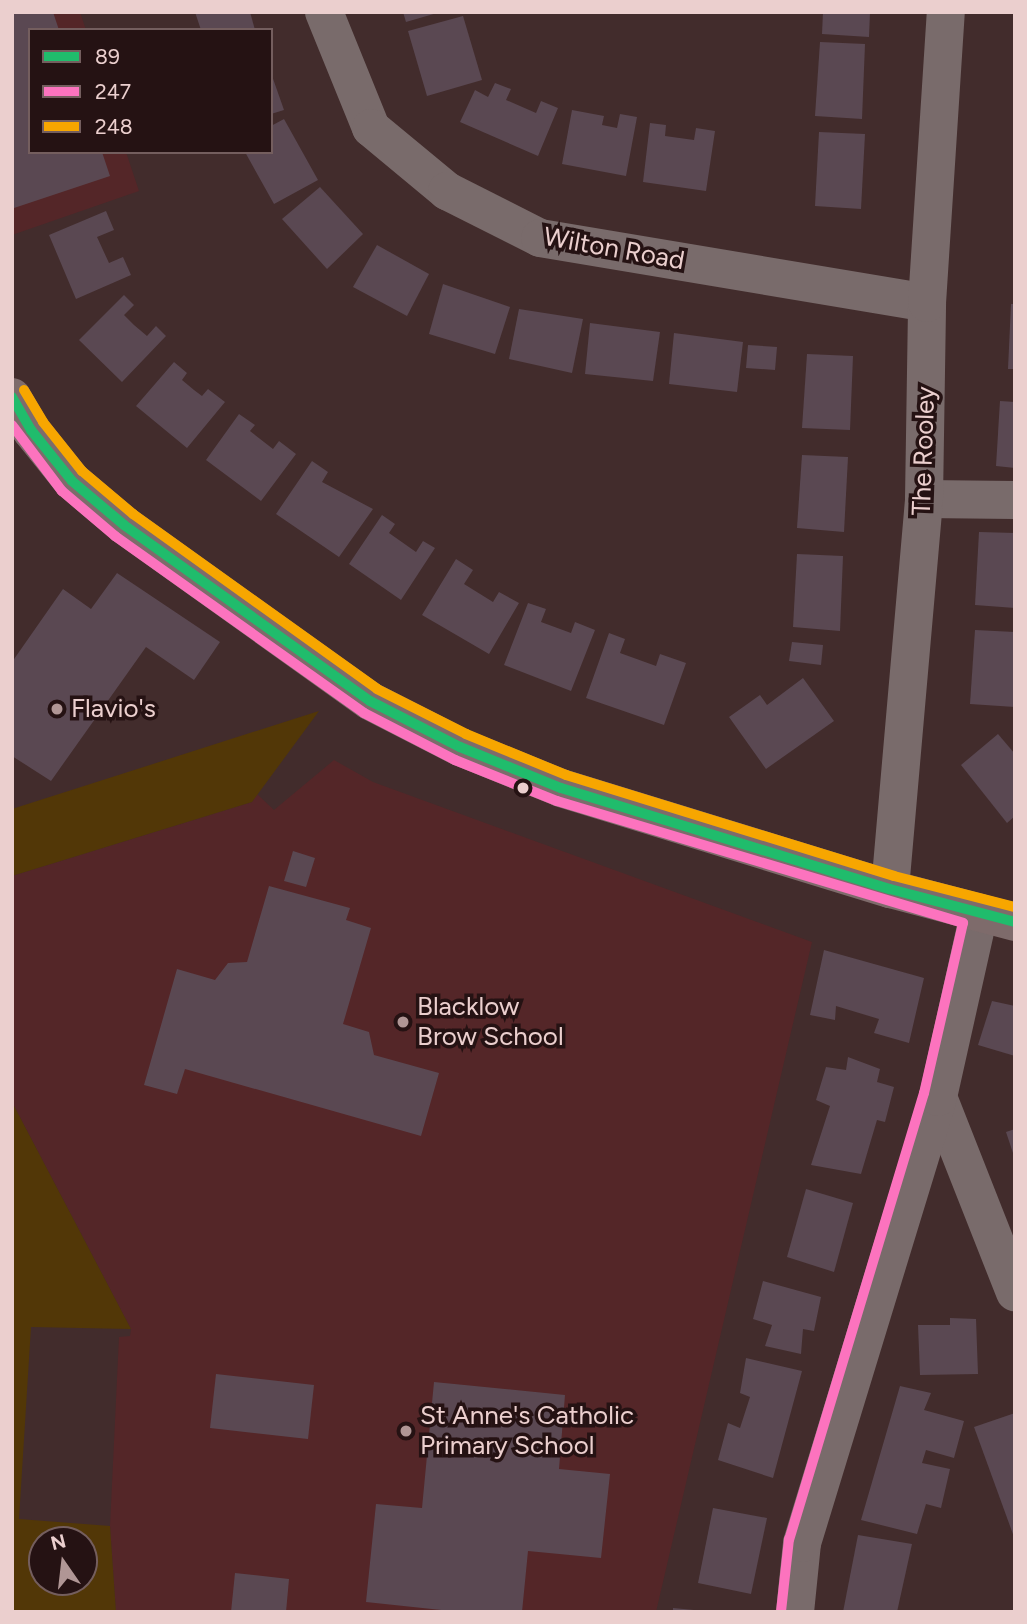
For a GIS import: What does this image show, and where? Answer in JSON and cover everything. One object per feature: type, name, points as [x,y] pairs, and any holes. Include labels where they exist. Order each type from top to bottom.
[{"type":"main road","points":[[12,397],[31,430],[72,481],[124,525],[370,701],[460,747],[561,788],[890,889],[1015,922]]},
{"type":"street","name":"Wilton Road","points":[[324,12],[371,128],[447,191],[540,238],[927,303]]},
{"type":"street","name":"The Rooley","points":[[890,889],[924,499],[927,303],[946,12]]},
{"type":"street","points":[[924,499],[1015,500]]},
{"type":"street","points":[[795,1612],[802,1544],[938,1097],[979,913]]},
{"type":"street","points":[[938,1097],[1015,1292]]},
{"type":"shaded area","points":[[12,12],[80,12],[85,28],[28,28],[28,154],[127,154],[139,191],[12,235]]},
{"type":"shaded area","points":[[319,711],[252,802],[12,876],[12,809]]},
{"type":"shaded area","name":"Blacklow Brow School","points":[[334,760],[373,782],[812,942],[656,1612],[116,1612],[110,1526],[119,1337],[130,1336],[131,1329],[12,1102],[12,876],[252,802],[257,794],[274,810]]},
{"type":"shaded area","points":[[12,1102],[131,1329],[31,1327],[19,1519],[110,1526],[116,1612],[12,1612]]},
{"type":"building","points":[[12,12],[53,12],[58,28],[28,28],[28,154],[103,154],[110,176],[14,208]]},
{"type":"building","points":[[195,12],[250,12],[254,28],[200,28]]},
{"type":"building","points":[[403,12],[437,12],[437,13],[406,22]]},
{"type":"building","points":[[823,12],[870,12],[869,37],[822,34]]},
{"type":"building","points":[[463,16],[482,80],[427,96],[408,31]]},
{"type":"building","points":[[820,42],[865,44],[862,119],[815,116]]},
{"type":"building","points":[[273,79],[284,110],[273,113]]},
{"type":"building","points":[[495,83],[511,89],[506,100],[536,113],[541,101],[558,108],[538,156],[460,122],[475,90],[488,97]]},
{"type":"building","points":[[572,110],[604,116],[602,125],[617,128],[620,114],[637,117],[626,176],[562,164]]},
{"type":"building","points":[[284,119],[318,180],[274,204],[246,154],[273,154],[273,125]]},
{"type":"building","points":[[650,123],[666,125],[665,136],[694,140],[696,128],[715,131],[706,191],[643,182]]},
{"type":"building","points":[[819,132],[865,134],[861,209],[815,206]]},
{"type":"building","points":[[320,187],[363,234],[327,269],[282,219]]},
{"type":"building","points":[[106,211],[114,230],[97,237],[109,263],[123,257],[131,275],[76,299],[49,235]]},
{"type":"building","points":[[377,245],[429,274],[407,316],[353,287]]},
{"type":"building","points":[[443,284],[510,307],[495,354],[429,334]]},
{"type":"building","points":[[124,295],[134,305],[124,315],[134,325],[147,336],[156,326],[166,336],[122,382],[79,340]]},
{"type":"building","points":[[1011,304],[1015,304],[1015,369],[1008,369]]},
{"type":"building","points":[[519,309],[583,319],[572,373],[509,359]]},
{"type":"building","points":[[590,323],[660,332],[653,381],[585,374]]},
{"type":"building","points":[[674,333],[743,342],[737,392],[669,384]]},
{"type":"building","points":[[748,345],[777,347],[775,370],[746,368]]},
{"type":"building","points":[[807,354],[853,356],[850,430],[802,428]]},
{"type":"building","points":[[174,362],[187,373],[182,380],[194,390],[202,396],[208,389],[225,402],[187,448],[136,406]]},
{"type":"building","points":[[1000,401],[1015,402],[1015,468],[996,466]]},
{"type":"building","points":[[239,414],[255,425],[250,431],[273,449],[279,441],[296,454],[261,501],[206,460]]},
{"type":"building","points":[[802,455],[848,457],[844,532],[797,528]]},
{"type":"building","points":[[312,461],[328,472],[322,482],[373,509],[339,557],[276,514]]},
{"type":"building","points":[[382,515],[395,524],[389,533],[416,552],[423,541],[435,548],[401,600],[349,564]]},
{"type":"building","points":[[979,532],[1015,533],[1015,608],[975,605]]},
{"type":"building","points":[[797,554],[843,556],[840,631],[793,627]]},
{"type":"building","points":[[456,559],[473,570],[464,584],[493,602],[499,592],[519,603],[489,654],[422,615]]},
{"type":"building","name":"Flavio's","points":[[117,573],[220,642],[194,680],[146,647],[51,781],[12,756],[12,662],[63,589],[91,609]]},
{"type":"building","points":[[528,603],[546,609],[541,622],[571,633],[575,622],[595,630],[571,691],[504,665]]},
{"type":"building","points":[[975,630],[1015,632],[1015,707],[970,704]]},
{"type":"building","points":[[609,633],[625,639],[620,653],[656,666],[660,654],[686,663],[664,725],[586,698]]},
{"type":"building","points":[[792,642],[823,645],[821,665],[789,661]]},
{"type":"building","points":[[803,678],[834,721],[766,769],[729,717],[760,695],[767,705]]},
{"type":"building","points":[[998,734],[1015,754],[1015,816],[1007,823],[961,765]]},
{"type":"building","points":[[293,851],[315,858],[306,887],[284,881]]},
{"type":"building","points":[[269,886],[350,908],[346,920],[371,928],[343,1024],[369,1032],[374,1055],[439,1073],[421,1136],[185,1069],[177,1094],[144,1085],[177,969],[215,980],[228,963],[247,962]]},
{"type":"building","points":[[824,950],[924,978],[909,1043],[874,1033],[879,1019],[836,1006],[835,1020],[810,1015]]},
{"type":"building","points":[[992,1001],[1015,1006],[1015,1056],[978,1045]]},
{"type":"building","points":[[848,1057],[880,1069],[877,1082],[894,1087],[885,1122],[877,1120],[861,1174],[811,1165],[830,1106],[816,1100],[826,1067],[846,1070]]},
{"type":"building","points":[[1015,1129],[1015,1156],[1014,1156],[1006,1132]]},
{"type":"building","points":[[806,1189],[853,1203],[834,1272],[787,1257]]},
{"type":"building","points":[[763,1281],[821,1297],[814,1331],[803,1329],[801,1354],[765,1346],[772,1325],[753,1319]]},
{"type":"building","points":[[950,1318],[976,1319],[978,1374],[920,1375],[918,1325],[950,1325]]},
{"type":"building","points":[[746,1358],[802,1371],[773,1478],[718,1460],[728,1423],[740,1428],[750,1397],[740,1393]]},
{"type":"building","points":[[216,1374],[314,1385],[308,1439],[210,1428]]},
{"type":"building","points":[[434,1382],[565,1395],[559,1469],[610,1474],[601,1558],[528,1551],[522,1612],[460,1612],[366,1602],[376,1504],[422,1508]]},
{"type":"building","points":[[900,1386],[931,1393],[924,1410],[964,1421],[954,1458],[926,1450],[922,1463],[950,1469],[941,1508],[926,1504],[917,1534],[861,1520]]},
{"type":"building","points":[[1015,1413],[1015,1537],[1014,1537],[974,1427]]},
{"type":"building","points":[[713,1508],[767,1518],[751,1594],[698,1583]]},
{"type":"building","points":[[858,1535],[912,1544],[897,1612],[843,1612]]},
{"type":"building","points":[[235,1573],[289,1579],[286,1612],[231,1612]]},
{"type":"building","points":[[673,1608],[694,1610],[694,1612],[673,1612]]},
{"type":"transit line","name":"248","points":[[24,390],[43,422],[82,471],[133,514],[377,689],[466,734],[566,775],[894,876],[1015,907]]},
{"type":"transit line","name":"89","points":[[12,397],[31,430],[72,481],[124,525],[370,701],[460,747],[561,788],[890,889],[1015,922]]},
{"type":"transit line","name":"247","points":[[12,425],[62,491],[115,536],[364,713],[455,760],[557,801],[963,923],[924,1093],[789,1539],[781,1611]]},
{"type":"place","name":"Flavio's","points":[[57,709]]},
{"type":"place","name":"Blacklow Brow School","points":[[403,1022]]},
{"type":"place","name":"St Anne's Catholic Primary School","points":[[406,1431]]}]
